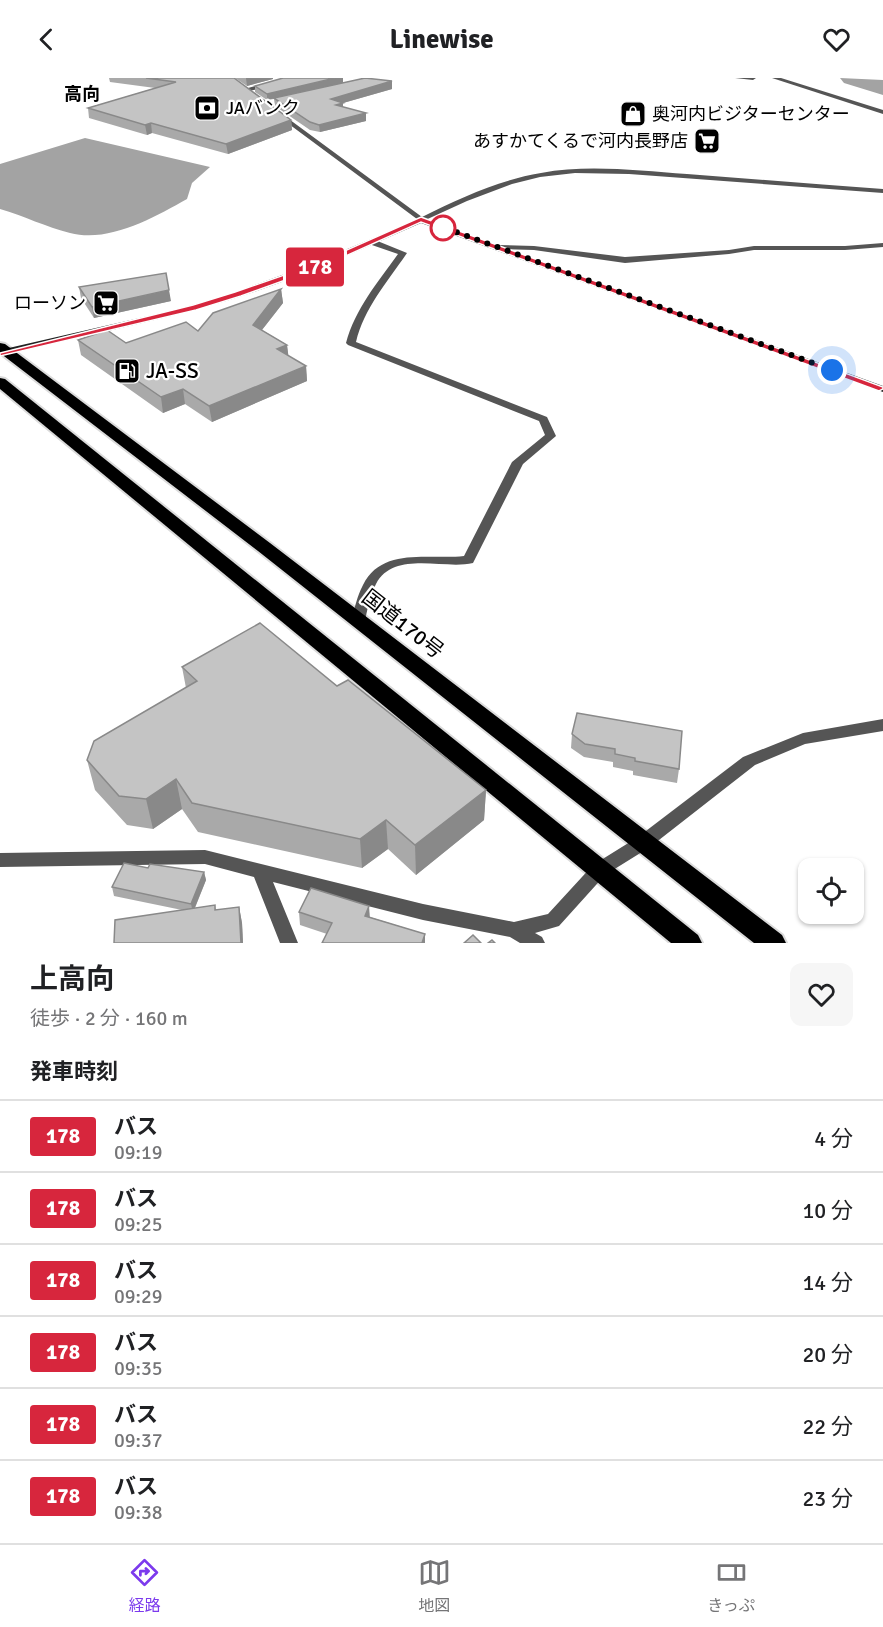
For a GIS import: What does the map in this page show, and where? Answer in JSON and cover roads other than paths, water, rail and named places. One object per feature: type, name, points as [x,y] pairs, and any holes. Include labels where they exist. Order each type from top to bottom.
[{"type":"highway","name":"国道170号","points":[[2,350],[357,620],[773,943]]},
{"type":"highway","points":[[0,382],[689,943]]},
{"type":"main road","points":[[2,350],[196,308],[278,281],[421,220],[883,389]]},
{"type":"street","points":[[244,90],[267,86],[289,78]]},
{"type":"street","points":[[738,78],[753,78]]},
{"type":"street","points":[[775,78],[883,112]]},
{"type":"street","points":[[236,84],[258,99]]},
{"type":"street","points":[[274,111],[421,220],[475,194],[500,185],[524,178],[564,172],[611,171],[883,191]]},
{"type":"street","points":[[357,620],[374,577],[391,564],[413,560],[453,563],[469,560],[518,462],[551,436],[543,419],[351,344],[352,331],[403,253],[372,242]]},
{"type":"street","points":[[498,247],[534,248],[625,260],[754,248],[845,248],[883,245]]},
{"type":"street","points":[[514,930],[553,920],[599,870],[644,842],[749,761],[803,739],[883,725]]},
{"type":"street","points":[[0,860],[205,857],[423,912],[514,930],[536,943]]},
{"type":"street","points":[[261,872],[289,943]]},
{"type":"waterway","points":[[852,78],[883,88]]},
{"type":"place","name":"JAバンク","points":[[207,108]]},
{"type":"place","name":"奥河内ビジターセンター","points":[[633,114]]},
{"type":"place","name":"あすかてくるで河内長野店","points":[[707,141]]},
{"type":"place","name":"ローソン","points":[[106,303]]},
{"type":"place","name":"JA-SS","points":[[127,371]]},
{"type":"district","name":"高向","points":[[82,94]]}]
